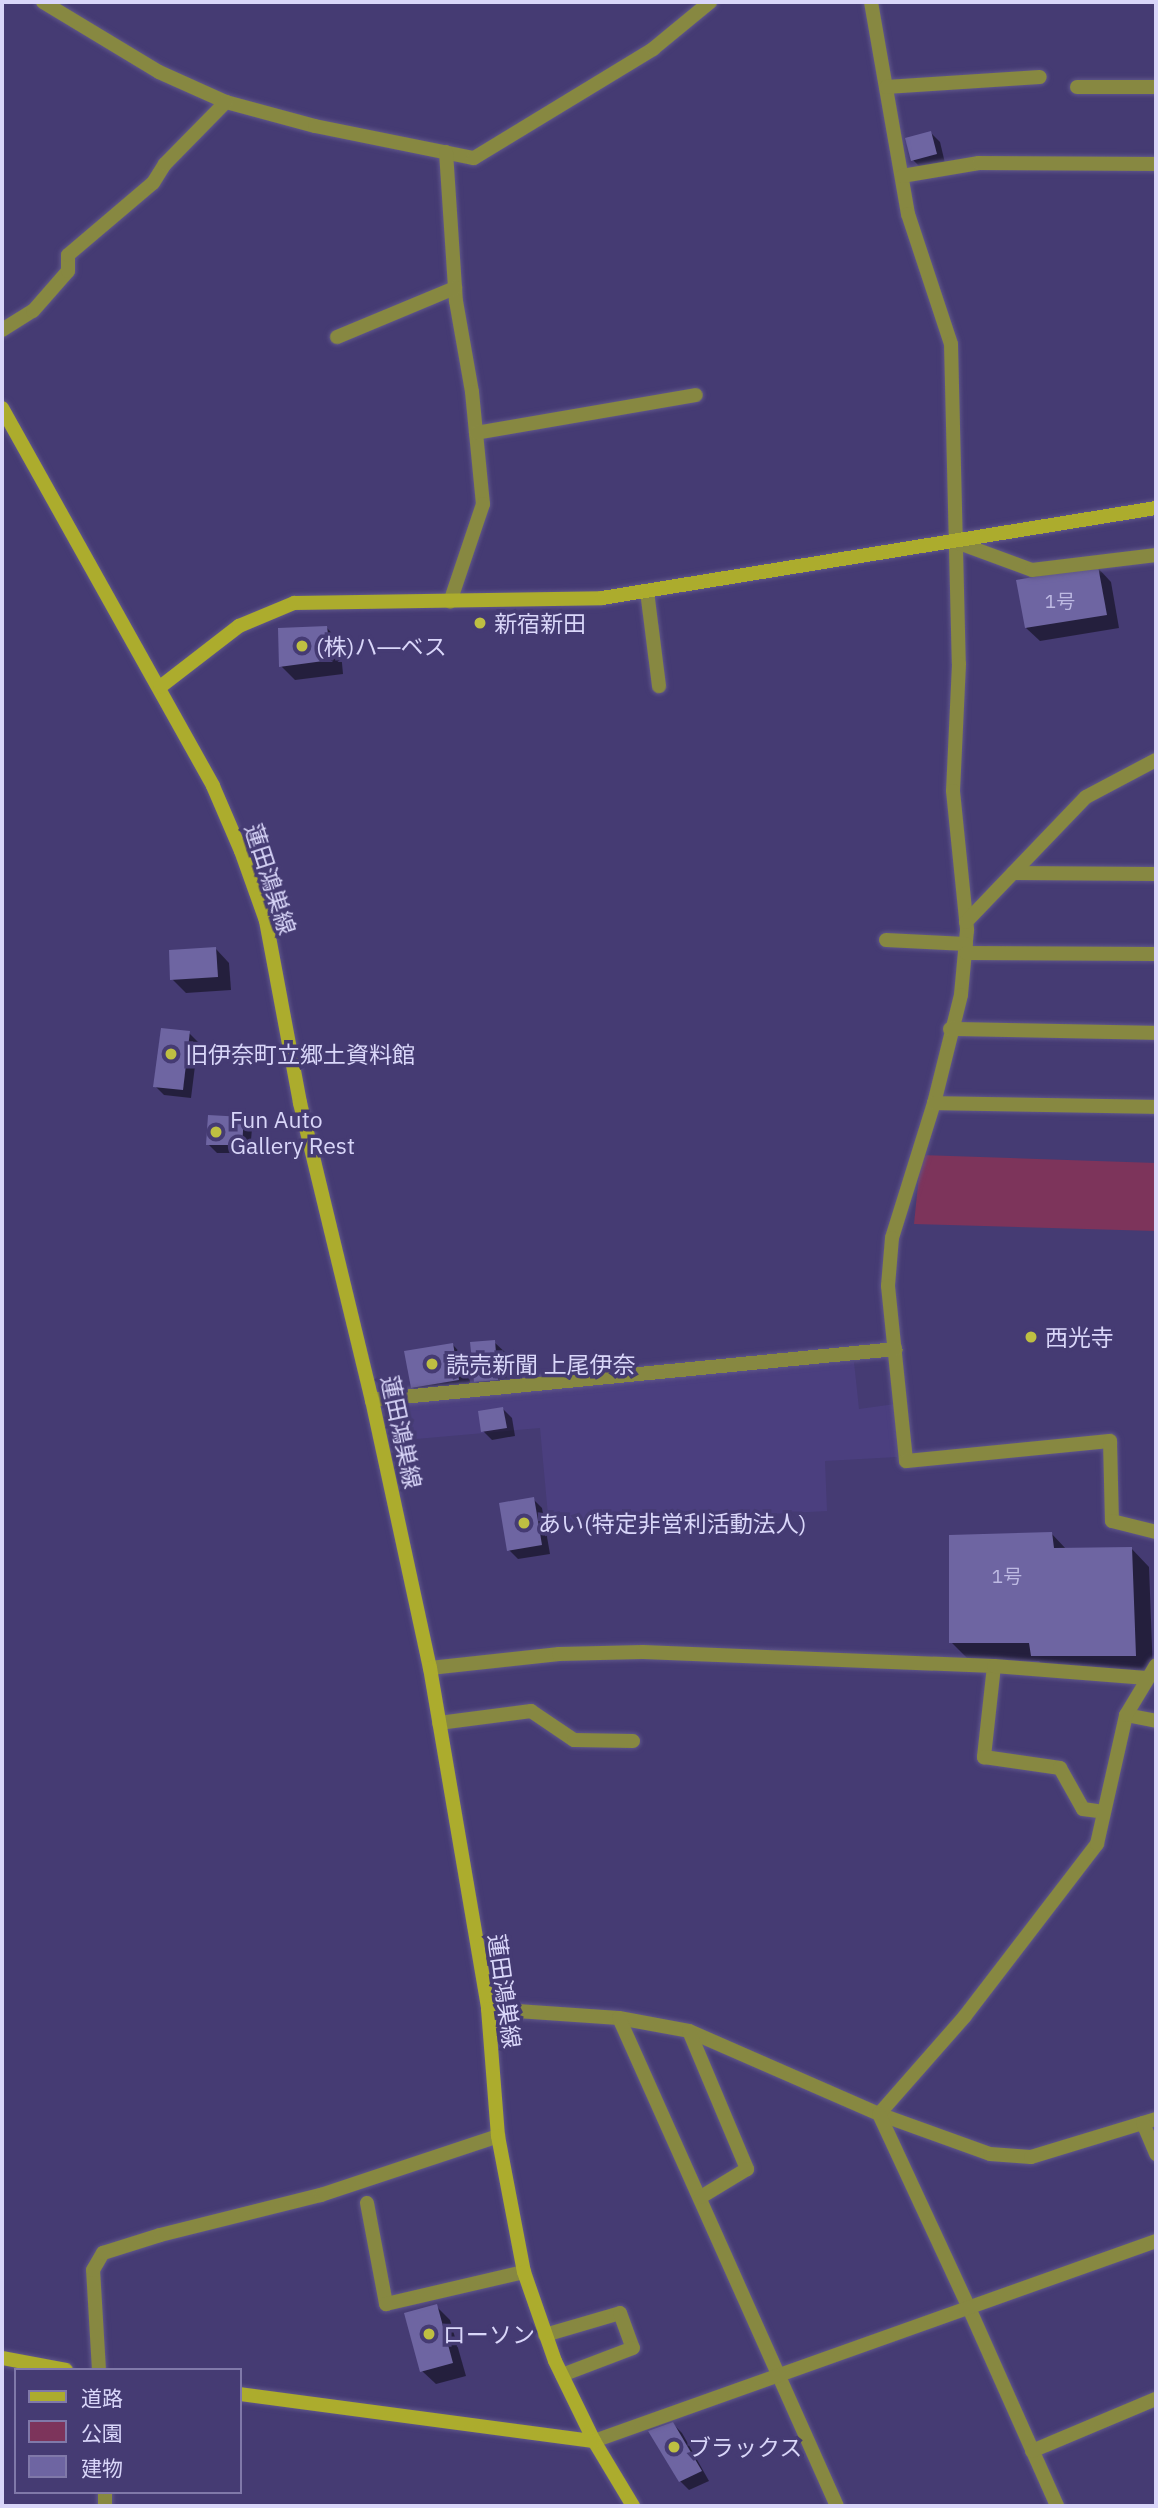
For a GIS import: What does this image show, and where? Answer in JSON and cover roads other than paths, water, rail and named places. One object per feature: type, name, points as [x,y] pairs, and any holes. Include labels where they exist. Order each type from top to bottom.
[{"type":"main road","name":"蓮田鴻巣線","points":[[4,415],[160,687],[213,786],[241,851],[266,921],[300,1103],[372,1400],[430,1668],[488,2009],[498,2136],[524,2272],[545,2335],[562,2375],[594,2441],[633,2506]]},
{"type":"main road","points":[[160,687],[239,626],[294,603],[602,598],[1156,508]]},
{"type":"main road","points":[[2,2358],[55,2368]]},
{"type":"main road","points":[[242,2394],[594,2441]]},
{"type":"street","points":[[43,2],[159,72],[226,102],[315,126],[474,158],[653,49],[710,2]]},
{"type":"street","points":[[871,2],[908,214],[951,344],[959,664],[953,791],[967,922],[961,995],[950,1029],[934,1103],[892,1238],[888,1286],[906,1461],[1110,1441],[1112,1521],[1156,1532]]},
{"type":"street","points":[[886,87],[1040,77]]},
{"type":"street","points":[[1077,88],[1156,87]]},
{"type":"street","points":[[2,330],[33,311],[68,271],[68,255],[153,183],[165,164],[226,102]]},
{"type":"street","points":[[446,152],[455,288],[476,433],[483,504],[450,602]]},
{"type":"street","points":[[902,176],[979,163],[1156,164]]},
{"type":"street","points":[[337,337],[455,288]]},
{"type":"street","points":[[476,433],[696,395]]},
{"type":"street","points":[[956,542],[1032,570],[1156,555]]},
{"type":"street","points":[[647,591],[659,686]]},
{"type":"street","points":[[967,922],[1086,797],[1156,760]]},
{"type":"street","points":[[1013,873],[1156,874]]},
{"type":"street","points":[[886,940],[966,948],[1156,954]]},
{"type":"street","points":[[950,1029],[1156,1032]]},
{"type":"street","points":[[934,1103],[1156,1107]]},
{"type":"street","points":[[372,1400],[896,1349]]},
{"type":"street","points":[[430,1668],[559,1654],[643,1651],[993,1666],[1147,1678]]},
{"type":"street","points":[[879,2114],[965,2016],[1097,1844],[1126,1715],[1156,1665]]},
{"type":"street","points":[[993,1666],[984,1757],[1060,1768],[1083,1809],[1104,1812]]},
{"type":"street","points":[[439,1723],[531,1711],[574,1740],[633,1741]]},
{"type":"street","points":[[1126,1715],[1156,1721]]},
{"type":"street","points":[[488,2009],[619,2018],[689,2031],[879,2114],[989,2154],[1031,2157],[1150,2121],[1156,2154]]},
{"type":"street","points":[[619,2018],[837,2506]]},
{"type":"street","points":[[689,2031],[747,2169],[701,2197]]},
{"type":"street","points":[[879,2114],[969,2308],[1056,2506]]},
{"type":"street","points":[[99,2368],[93,2270],[103,2253],[160,2235],[321,2195],[498,2136]]},
{"type":"street","points":[[367,2203],[386,2304],[524,2272]]},
{"type":"street","points":[[594,2441],[1156,2241]]},
{"type":"street","points":[[545,2335],[620,2312],[633,2348],[562,2375]]},
{"type":"street","points":[[1031,2451],[1156,2399]]},
{"type":"place","name":"新宿新田","points":[[480,623]]},
{"type":"place","name":"(株)ハ―ベス","points":[[302,646]]},
{"type":"place","name":"旧伊奈町立郷土資料館","points":[[171,1054]]},
{"type":"place","name":"Fun Auto Gallery Rest","points":[[216,1132]]},
{"type":"place","name":"西光寺","points":[[1031,1337]]},
{"type":"place","name":"読売新聞 上尾伊奈","points":[[432,1364]]},
{"type":"place","name":"あい(特定非営利活動法人)","points":[[524,1523]]},
{"type":"place","name":"ローソン","points":[[429,2334]]},
{"type":"place","name":"ブラックス","points":[[674,2447]]}]
